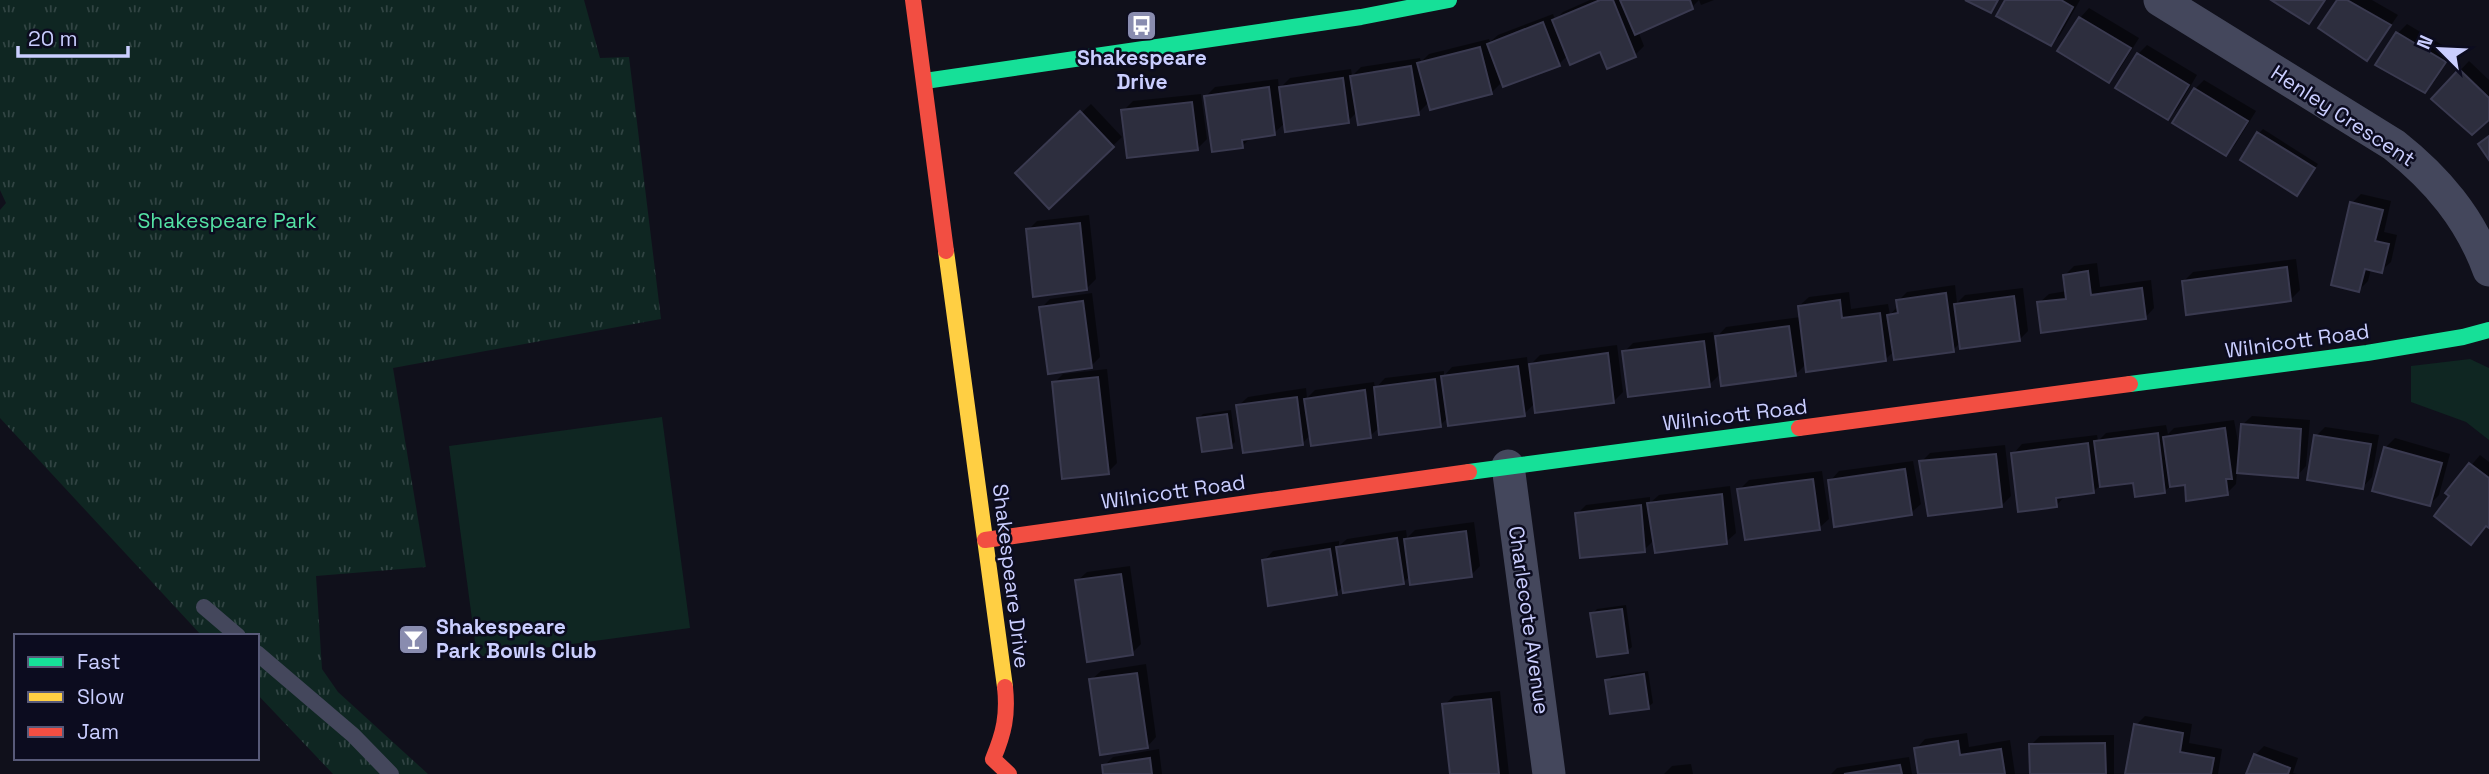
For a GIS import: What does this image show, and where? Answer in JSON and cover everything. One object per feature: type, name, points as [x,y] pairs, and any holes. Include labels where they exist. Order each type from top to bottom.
[{"type":"street","name":"Shakespeare Drive","points":[[913,0],[1007,705],[1004,733],[992,769]]},
{"type":"street","points":[[925,80],[1361,17],[1449,0]]},
{"type":"street","name":"Henley Crescent","points":[[2160,0],[2395,145],[2445,191],[2466,220],[2489,270]]},
{"type":"street","name":"Wilnicott Road","points":[[985,540],[1508,466],[2367,354],[2489,330]]},
{"type":"street","name":"Charlecote Avenue","points":[[1508,466],[1549,774]]},
{"type":"lane","points":[[204,607],[235,634]]},
{"type":"lane","points":[[259,655],[353,735],[391,774]]},
{"type":"green space","name":"Shakespeare Park","points":[[0,0],[584,0],[600,58],[629,57],[661,319],[393,368],[426,567],[316,576],[322,669],[338,692],[428,774],[333,774],[259,696],[259,634],[200,634],[0,418],[0,210],[6,203],[0,190]]},
{"type":"green space","points":[[2470,359],[2489,368],[2489,440],[2466,422],[2411,402],[2411,366]]},
{"type":"green space","points":[[662,417],[690,628],[477,657],[449,446]]},
{"type":"building","points":[[1600,0],[1613,0],[1636,57],[1607,69],[1600,52],[1570,65],[1552,20]]},
{"type":"building","points":[[1620,0],[1690,0],[1693,9],[1635,35]]},
{"type":"building","points":[[1965,0],[1998,0],[1991,13]]},
{"type":"building","points":[[2005,0],[2061,0],[2073,7],[2051,46],[1996,16]]},
{"type":"building","points":[[2271,0],[2325,0],[2309,24]]},
{"type":"building","points":[[2337,0],[2347,0],[2391,25],[2367,61],[2318,28]]},
{"type":"building","points":[[2079,17],[2131,48],[2109,83],[2057,51]]},
{"type":"building","points":[[1543,22],[1560,66],[1503,87],[1487,44]]},
{"type":"building","points":[[2396,32],[2446,62],[2425,93],[2375,65]]},
{"type":"building","points":[[1480,47],[1492,94],[1430,110],[1417,63]]},
{"type":"building","points":[[2137,53],[2189,85],[2168,120],[2115,88]]},
{"type":"building","points":[[1411,66],[1419,115],[1358,125],[1350,76]]},
{"type":"building","points":[[2459,69],[2489,98],[2489,120],[2472,135],[2431,99]]},
{"type":"building","points":[[1343,78],[1349,123],[1285,132],[1279,87]]},
{"type":"building","points":[[1269,87],[1275,135],[1242,140],[1243,148],[1212,152],[1204,96]]},
{"type":"building","points":[[2194,88],[2248,121],[2226,156],[2172,123]]},
{"type":"building","points":[[1192,102],[1198,150],[1127,158],[1121,110]]},
{"type":"building","points":[[1080,111],[1114,147],[1049,209],[1015,173]]},
{"type":"building","points":[[2257,132],[2315,168],[2297,196],[2240,160]]},
{"type":"building","points":[[2489,136],[2489,160],[2478,144]]},
{"type":"building","points":[[2350,202],[2383,210],[2375,241],[2389,244],[2382,273],[2365,269],[2359,292],[2331,285]]},
{"type":"building","points":[[1080,223],[1087,290],[1033,297],[1026,229]]},
{"type":"building","points":[[2287,267],[2291,301],[2186,315],[2182,281]]},
{"type":"building","points":[[2088,271],[2091,295],[2142,288],[2146,319],[2041,333],[2037,302],[2066,299],[2063,275]]},
{"type":"building","points":[[1946,293],[1954,352],[1894,360],[1887,315],[1898,313],[1896,300]]},
{"type":"building","points":[[2014,296],[2020,341],[1960,349],[1954,304]]},
{"type":"building","points":[[1840,300],[1842,318],[1880,313],[1886,361],[1806,372],[1798,306]]},
{"type":"building","points":[[1083,301],[1092,368],[1048,374],[1039,307]]},
{"type":"building","points":[[1789,326],[1796,376],[1721,386],[1715,336]]},
{"type":"building","points":[[1704,341],[1710,387],[1628,397],[1622,351]]},
{"type":"building","points":[[1608,353],[1614,403],[1535,413],[1529,364]]},
{"type":"building","points":[[1518,366],[1525,416],[1448,426],[1441,376]]},
{"type":"building","points":[[1098,377],[1109,474],[1062,479],[1052,382]]},
{"type":"building","points":[[1435,379],[1441,427],[1379,435],[1374,387]]},
{"type":"building","points":[[1365,390],[1371,438],[1311,446],[1304,399]]},
{"type":"building","points":[[1297,397],[1303,445],[1243,453],[1236,405]]},
{"type":"building","points":[[1227,414],[1232,448],[1202,452],[1197,418]]},
{"type":"building","points":[[2241,424],[2301,429],[2298,478],[2237,473]]},
{"type":"building","points":[[2225,428],[2232,479],[2226,479],[2228,495],[2186,501],[2185,485],[2170,487],[2163,437]]},
{"type":"building","points":[[2158,433],[2165,493],[2135,497],[2133,483],[2100,487],[2094,441]]},
{"type":"building","points":[[2314,435],[2371,444],[2363,489],[2307,480]]},
{"type":"building","points":[[2088,443],[2094,493],[2056,498],[2057,507],[2018,512],[2011,453]]},
{"type":"building","points":[[2384,447],[2442,463],[2430,506],[2372,491]]},
{"type":"building","points":[[1996,454],[2002,507],[1928,516],[1919,461]]},
{"type":"building","points":[[2469,463],[2489,478],[2489,528],[2486,526],[2471,545],[2434,516],[2449,496],[2445,493]]},
{"type":"building","points":[[1905,469],[1912,515],[1834,527],[1828,480]]},
{"type":"building","points":[[1813,479],[1820,530],[1745,540],[1737,489]]},
{"type":"building","points":[[1722,494],[1727,544],[1655,553],[1647,503]]},
{"type":"building","points":[[1641,505],[1645,552],[1580,558],[1575,513]]},
{"type":"building","points":[[1466,531],[1472,577],[1410,585],[1404,539]]},
{"type":"building","points":[[1397,538],[1404,584],[1343,593],[1336,547]]},
{"type":"building","points":[[1330,549],[1337,595],[1268,606],[1262,560]]},
{"type":"building","points":[[1121,574],[1133,655],[1087,662],[1075,580]]},
{"type":"building","points":[[1622,609],[1628,653],[1597,657],[1590,613]]},
{"type":"building","points":[[1137,673],[1148,748],[1100,755],[1089,679]]},
{"type":"building","points":[[1644,674],[1649,709],[1610,714],[1605,680]]},
{"type":"building","points":[[1491,699],[1499,774],[1450,774],[1442,704]]},
{"type":"building","points":[[2134,724],[2183,733],[2180,752],[2214,758],[2211,774],[2125,774]]},
{"type":"building","points":[[1958,741],[1960,755],[2001,749],[2005,774],[1918,774],[1914,748]]},
{"type":"building","points":[[2105,743],[2106,774],[2030,774],[2029,744]]},
{"type":"building","points":[[2254,754],[2290,768],[2288,774],[2246,774]]},
{"type":"building","points":[[1150,758],[1152,774],[1103,774],[1102,765]]},
{"type":"building","points":[[1900,765],[1902,774],[1844,774]]},
{"type":"traffic: fast","points":[[925,81],[1361,17],[1449,0]]},
{"type":"traffic: fast","points":[[2130,384],[2367,353],[2489,330]]},
{"type":"traffic: fast","points":[[1469,472],[1799,428]]},
{"type":"traffic: slow","points":[[946,251],[1005,687]]},
{"type":"traffic: jam","points":[[913,0],[946,251]]},
{"type":"traffic: jam","points":[[1799,428],[2130,384]]},
{"type":"traffic: jam","points":[[985,540],[1469,472]]},
{"type":"traffic: jam","points":[[1005,687],[1004,724],[993,759],[1009,774]]},
{"type":"place","name":"Shakespeare Drive","points":[[1142,26]]},
{"type":"place","name":"Shakespeare Park Bowls Club","points":[[413,639]]}]
